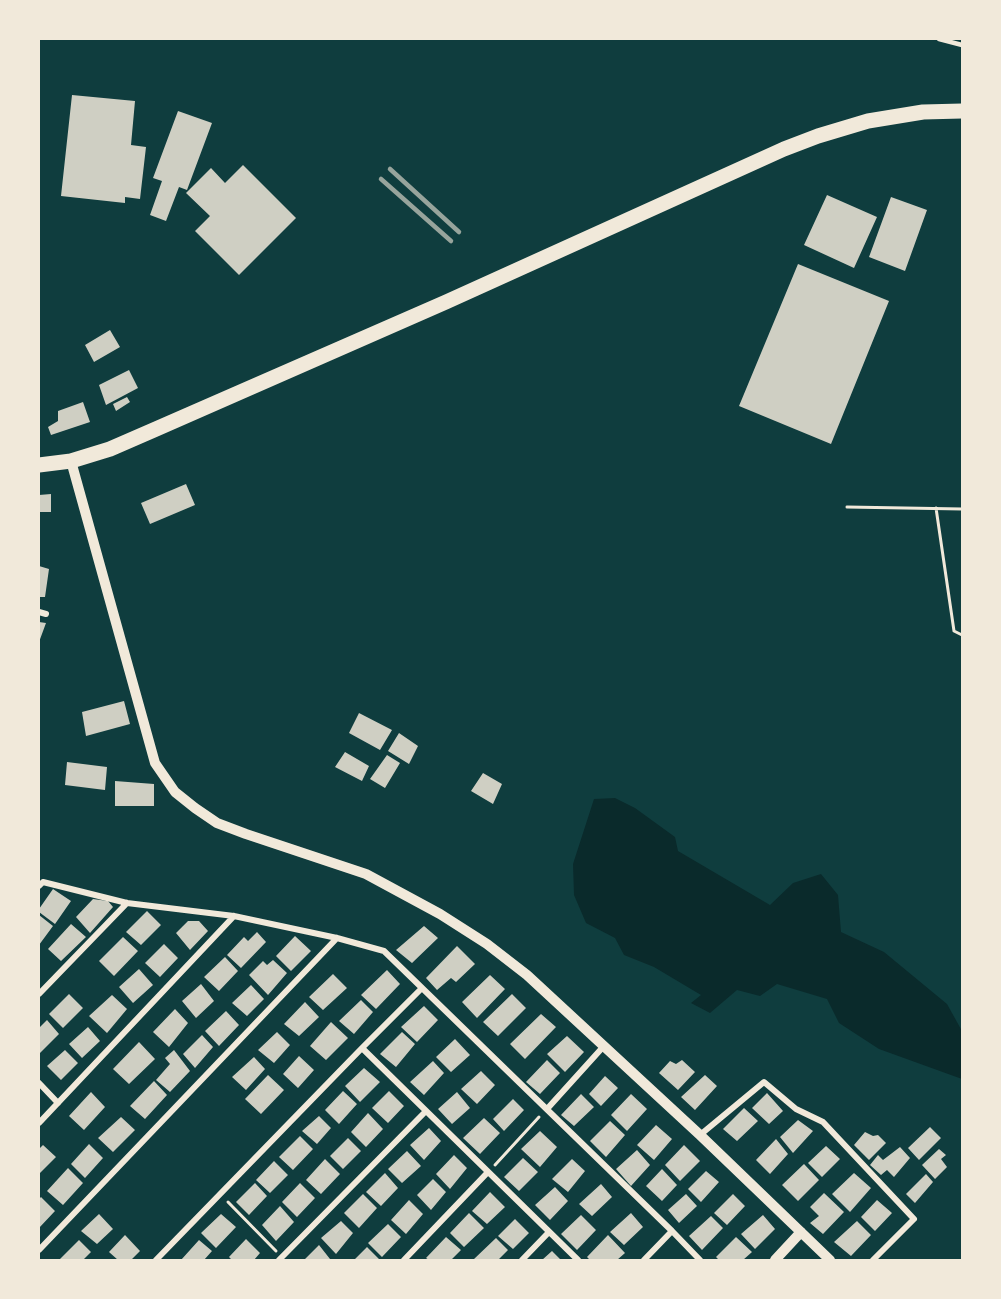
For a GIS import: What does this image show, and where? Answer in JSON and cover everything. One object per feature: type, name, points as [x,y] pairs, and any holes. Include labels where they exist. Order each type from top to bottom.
[{"type":"main road","points":[[39,465],[71,461],[156,429],[446,302],[784,149],[868,121],[923,112],[962,111]]},
{"type":"street","points":[[71,461],[155,763],[175,792],[217,823],[366,874],[440,914],[487,944],[527,975],[830,1260]]},
{"type":"street","points":[[39,886],[43,882],[127,903],[234,916],[337,938],[384,951],[700,1260]]},
{"type":"street","points":[[39,994],[127,903]]},
{"type":"street","points":[[39,1123],[234,916]]},
{"type":"street","points":[[39,1250],[337,938]]},
{"type":"street","points":[[156,1260],[422,988]]},
{"type":"street","points":[[547,1109],[603,1047]]},
{"type":"street","points":[[362,1048],[578,1260]]},
{"type":"street","points":[[700,1136],[764,1082],[796,1108],[823,1122],[914,1219],[873,1260]]},
{"type":"street","points":[[39,1083],[58,1103]]},
{"type":"street","points":[[281,1258],[426,1111]]},
{"type":"street","points":[[404,1260],[488,1172]]},
{"type":"street","points":[[644,1260],[672,1231]]},
{"type":"street","points":[[522,1260],[549,1232]]},
{"type":"street","points":[[775,1260],[801,1233]]},
{"type":"lane","points":[[939,39],[962,45]]},
{"type":"path","points":[[848,507],[962,509]]},
{"type":"path","points":[[936,508],[954,631],[962,635]]},
{"type":"path","points":[[488,1172],[547,1109]]},
{"type":"path","points":[[220,1194],[281,1258]]},
{"type":"water","points":[[615,798],[635,808],[675,837],[678,851],[770,905],[793,883],[821,874],[838,895],[841,932],[884,952],[947,1004],[962,1031],[962,1079],[879,1049],[839,1023],[827,999],[777,984],[760,996],[737,990],[710,1013],[691,1003],[701,995],[654,967],[624,955],[615,938],[586,923],[574,895],[573,864],[594,799]]},
{"type":"building","points":[[72,95],[135,101],[131,145],[146,147],[140,199],[125,197],[125,203],[61,196]]},
{"type":"building","points":[[178,111],[212,123],[187,190],[179,187],[166,221],[150,215],[162,181],[153,178]]},
{"type":"building","points":[[243,165],[296,218],[239,275],[195,231],[210,216],[186,193],[211,168],[225,183]]},
{"type":"building","points":[[827,195],[877,217],[854,268],[804,245]]},
{"type":"building","points":[[891,197],[927,210],[905,271],[869,257]]},
{"type":"building","points":[[798,264],[889,301],[831,444],[739,406]]},
{"type":"building","points":[[110,330],[120,347],[94,362],[85,345]]},
{"type":"building","points":[[129,370],[138,388],[106,405],[99,385]]},
{"type":"building","points":[[127,397],[130,402],[116,411],[113,404]]},
{"type":"building","points":[[83,402],[90,422],[51,435],[48,427],[58,421],[58,411]]},
{"type":"building","points":[[186,484],[195,505],[150,524],[141,503]]},
{"type":"building","points":[[51,494],[51,512],[39,512],[39,495]]},
{"type":"building","points":[[39,566],[49,569],[45,597],[39,597]]},
{"type":"building","points":[[39,622],[46,623],[39,642]]},
{"type":"building","points":[[124,701],[130,724],[86,736],[82,712]]},
{"type":"building","points":[[359,713],[392,730],[380,750],[349,733]]},
{"type":"building","points":[[399,733],[418,746],[409,764],[388,751]]},
{"type":"building","points":[[345,752],[369,766],[362,781],[335,767]]},
{"type":"building","points":[[387,755],[400,763],[385,788],[370,779]]},
{"type":"building","points":[[67,762],[107,767],[105,790],[65,785]]},
{"type":"building","points":[[483,773],[502,784],[493,804],[471,791]]},
{"type":"building","points":[[115,781],[154,784],[154,806],[115,806]]},
{"type":"building","points":[[53,889],[71,901],[55,924],[39,912]]},
{"type":"building","points":[[93,899],[108,901],[113,907],[90,933],[76,917]]},
{"type":"building","points":[[147,911],[161,925],[141,945],[126,932]]},
{"type":"building","points":[[39,915],[53,926],[39,945]]},
{"type":"building","points":[[188,921],[199,921],[208,931],[190,950],[176,933]]},
{"type":"building","points":[[71,924],[86,937],[61,961],[48,949]]},
{"type":"building","points":[[424,926],[438,938],[412,963],[396,950]]},
{"type":"building","points":[[257,932],[266,942],[241,968],[227,955],[244,937],[248,941]]},
{"type":"building","points":[[295,936],[311,951],[291,971],[276,956]]},
{"type":"building","points":[[123,937],[138,951],[114,976],[99,961]]},
{"type":"building","points":[[164,944],[178,958],[160,977],[145,963]]},
{"type":"building","points":[[457,946],[475,964],[456,982],[451,978],[437,990],[426,978]]},
{"type":"building","points":[[225,957],[238,971],[219,991],[204,977]]},
{"type":"building","points":[[273,960],[287,973],[268,995],[249,975],[263,961],[267,965]]},
{"type":"building","points":[[139,969],[153,985],[133,1003],[119,987]]},
{"type":"building","points":[[387,970],[400,984],[376,1009],[361,995]]},
{"type":"building","points":[[333,974],[347,988],[323,1010],[309,997]]},
{"type":"building","points":[[490,975],[505,989],[477,1018],[462,1002]]},
{"type":"building","points":[[201,984],[214,1001],[196,1018],[182,1001]]},
{"type":"building","points":[[251,985],[264,999],[247,1016],[232,1003]]},
{"type":"building","points":[[69,994],[83,1008],[63,1028],[49,1014]]},
{"type":"building","points":[[512,994],[526,1008],[498,1036],[483,1022]]},
{"type":"building","points":[[112,995],[127,1009],[107,1033],[89,1016]]},
{"type":"building","points":[[361,1000],[373,1012],[354,1034],[339,1021]]},
{"type":"building","points":[[305,1002],[319,1017],[299,1036],[284,1024]]},
{"type":"building","points":[[424,1006],[438,1020],[417,1042],[401,1027]]},
{"type":"building","points":[[175,1009],[188,1023],[169,1047],[153,1032]]},
{"type":"building","points":[[226,1011],[239,1025],[219,1046],[205,1031]]},
{"type":"building","points":[[541,1014],[556,1027],[525,1059],[510,1044]]},
{"type":"building","points":[[47,1020],[59,1034],[39,1054],[39,1028]]},
{"type":"building","points":[[331,1022],[348,1038],[326,1060],[310,1046]]},
{"type":"building","points":[[88,1027],[100,1041],[82,1058],[69,1044]]},
{"type":"building","points":[[277,1032],[290,1045],[274,1063],[258,1050]]},
{"type":"building","points":[[402,1032],[415,1044],[396,1067],[380,1054]]},
{"type":"building","points":[[202,1035],[213,1047],[195,1068],[183,1054]]},
{"type":"building","points":[[567,1036],[584,1052],[565,1072],[547,1054]]},
{"type":"building","points":[[455,1039],[470,1055],[451,1072],[436,1057]]},
{"type":"building","points":[[139,1042],[155,1059],[129,1084],[113,1069]]},
{"type":"building","points":[[65,1050],[78,1063],[61,1080],[47,1066]]},
{"type":"building","points":[[174,1050],[190,1071],[170,1092],[156,1080],[170,1064],[165,1058]]},
{"type":"building","points":[[299,1056],[314,1070],[298,1088],[283,1074]]},
{"type":"building","points":[[254,1057],[265,1069],[246,1090],[232,1077]]},
{"type":"building","points":[[547,1060],[560,1073],[540,1094],[526,1082]]},
{"type":"building","points":[[682,1060],[695,1072],[678,1090],[659,1073],[670,1061],[676,1064]]},
{"type":"building","points":[[433,1061],[444,1073],[424,1095],[410,1082]]},
{"type":"building","points":[[364,1068],[380,1082],[360,1102],[345,1086]]},
{"type":"building","points":[[481,1071],[495,1085],[477,1104],[461,1089]]},
{"type":"building","points":[[268,1075],[284,1090],[261,1114],[245,1099]]},
{"type":"building","points":[[705,1075],[717,1086],[695,1110],[681,1097]]},
{"type":"building","points":[[605,1076],[618,1088],[601,1106],[589,1094]]},
{"type":"building","points":[[154,1081],[167,1095],[145,1119],[130,1106]]},
{"type":"building","points":[[343,1091],[357,1104],[339,1124],[325,1110]]},
{"type":"building","points":[[389,1091],[404,1106],[388,1123],[372,1108]]},
{"type":"building","points":[[91,1092],[105,1107],[84,1130],[69,1116]]},
{"type":"building","points":[[457,1092],[470,1108],[452,1124],[438,1109]]},
{"type":"building","points":[[767,1093],[783,1111],[769,1124],[752,1108]]},
{"type":"building","points":[[581,1094],[594,1107],[574,1126],[561,1115]]},
{"type":"building","points":[[631,1094],[647,1109],[627,1131],[611,1115]]},
{"type":"building","points":[[513,1099],[524,1110],[504,1131],[493,1119]]},
{"type":"building","points":[[744,1108],[758,1121],[737,1141],[723,1129]]},
{"type":"building","points":[[368,1113],[383,1129],[366,1147],[351,1132]]},
{"type":"building","points":[[319,1116],[331,1128],[317,1144],[302,1131]]},
{"type":"building","points":[[121,1117],[135,1130],[113,1152],[98,1138]]},
{"type":"building","points":[[484,1118],[500,1133],[480,1154],[463,1138]]},
{"type":"building","points":[[798,1120],[813,1131],[793,1153],[780,1137]]},
{"type":"building","points":[[610,1121],[625,1135],[606,1157],[590,1141]]},
{"type":"building","points":[[656,1125],[672,1139],[654,1160],[637,1145]]},
{"type":"building","points":[[930,1127],[941,1138],[919,1160],[908,1148]]},
{"type":"building","points":[[429,1128],[441,1141],[424,1160],[410,1145]]},
{"type":"building","points":[[540,1131],[557,1147],[540,1167],[521,1149]]},
{"type":"building","points":[[865,1132],[873,1136],[878,1135],[886,1143],[869,1160],[854,1145]]},
{"type":"building","points":[[300,1136],[313,1149],[293,1170],[279,1157]]},
{"type":"building","points":[[348,1138],[361,1151],[343,1169],[330,1156]]},
{"type":"building","points":[[776,1139],[788,1154],[770,1174],[756,1160]]},
{"type":"building","points":[[89,1144],[103,1158],[85,1178],[71,1164]]},
{"type":"building","points":[[43,1145],[56,1157],[39,1174],[39,1149]]},
{"type":"building","points":[[684,1145],[700,1161],[680,1181],[665,1165]]},
{"type":"building","points":[[826,1146],[840,1159],[822,1177],[808,1163]]},
{"type":"building","points":[[900,1147],[910,1158],[894,1177],[887,1170],[881,1175],[870,1165],[878,1155],[883,1160]]},
{"type":"building","points":[[939,1149],[946,1155],[941,1159],[947,1167],[935,1179],[922,1165]]},
{"type":"building","points":[[637,1150],[650,1165],[631,1186],[616,1169]]},
{"type":"building","points":[[407,1151],[421,1166],[402,1183],[388,1169]]},
{"type":"building","points":[[454,1155],[467,1168],[450,1189],[436,1174]]},
{"type":"building","points":[[523,1158],[538,1172],[519,1191],[504,1177]]},
{"type":"building","points":[[325,1159],[340,1174],[321,1194],[306,1180]]},
{"type":"building","points":[[572,1159],[585,1171],[568,1192],[552,1179]]},
{"type":"building","points":[[274,1161],[288,1175],[270,1193],[256,1180]]},
{"type":"building","points":[[804,1164],[819,1180],[798,1201],[782,1185]]},
{"type":"building","points":[[68,1168],[83,1183],[63,1205],[47,1191]]},
{"type":"building","points":[[662,1169],[677,1185],[662,1201],[646,1186]]},
{"type":"building","points":[[706,1171],[719,1182],[701,1202],[688,1189]]},
{"type":"building","points":[[385,1173],[398,1188],[381,1206],[366,1192]]},
{"type":"building","points":[[854,1173],[871,1188],[850,1212],[832,1194]]},
{"type":"building","points":[[926,1174],[933,1182],[915,1203],[906,1194]]},
{"type":"building","points":[[433,1179],[446,1192],[431,1210],[417,1195]]},
{"type":"building","points":[[255,1183],[267,1196],[249,1215],[236,1202]]},
{"type":"building","points":[[300,1183],[315,1198],[297,1217],[282,1202]]},
{"type":"building","points":[[601,1184],[612,1197],[592,1216],[579,1204]]},
{"type":"building","points":[[555,1187],[568,1201],[550,1220],[535,1205]]},
{"type":"building","points":[[490,1192],[505,1207],[487,1224],[472,1211]]},
{"type":"building","points":[[824,1193],[844,1212],[823,1234],[810,1223],[819,1216],[810,1207]]},
{"type":"building","points":[[363,1194],[377,1208],[359,1228],[344,1213]]},
{"type":"building","points":[[686,1194],[697,1206],[679,1223],[668,1210]]},
{"type":"building","points":[[733,1194],[745,1206],[727,1225],[714,1213]]},
{"type":"building","points":[[41,1197],[55,1211],[39,1228],[39,1199]]},
{"type":"building","points":[[409,1200],[423,1214],[406,1234],[391,1220]]},
{"type":"building","points":[[877,1200],[892,1213],[875,1231],[861,1217]]},
{"type":"building","points":[[280,1206],[294,1222],[276,1241],[262,1225]]},
{"type":"building","points":[[469,1213],[484,1228],[464,1247],[450,1233]]},
{"type":"building","points":[[631,1213],[643,1227],[624,1245],[610,1232]]},
{"type":"building","points":[[99,1214],[113,1229],[97,1244],[81,1231]]},
{"type":"building","points":[[221,1214],[236,1227],[216,1248],[201,1233]]},
{"type":"building","points":[[581,1215],[596,1230],[577,1250],[561,1234]]},
{"type":"building","points":[[763,1215],[775,1229],[755,1249],[741,1234]]},
{"type":"building","points":[[711,1216],[723,1228],[702,1250],[689,1236]]},
{"type":"building","points":[[515,1219],[529,1233],[513,1249],[498,1236]]},
{"type":"building","points":[[341,1221],[353,1233],[336,1254],[321,1238]]},
{"type":"building","points":[[857,1221],[871,1235],[851,1256],[834,1242]]},
{"type":"building","points":[[388,1224],[401,1237],[382,1257],[368,1243]]},
{"type":"building","points":[[125,1235],[140,1251],[131,1260],[118,1260],[109,1252]]},
{"type":"building","points":[[608,1235],[625,1253],[617,1260],[590,1260],[587,1257]]},
{"type":"building","points":[[446,1237],[461,1250],[451,1260],[426,1258]]},
{"type":"building","points":[[736,1237],[752,1252],[743,1260],[719,1260],[716,1257]]},
{"type":"building","points":[[496,1238],[508,1250],[498,1260],[474,1259]]},
{"type":"building","points":[[246,1239],[260,1253],[254,1260],[232,1260],[229,1257]]},
{"type":"building","points":[[79,1240],[91,1252],[83,1260],[59,1260]]},
{"type":"building","points":[[199,1240],[212,1251],[204,1260],[181,1260]]},
{"type":"building","points":[[319,1245],[329,1260],[304,1260]]},
{"type":"building","points":[[367,1247],[380,1260],[354,1260]]},
{"type":"building","points":[[552,1251],[561,1260],[542,1260]]},
{"type":"railway","points":[[390,169],[459,232]]},
{"type":"railway","points":[[381,179],[451,241]]}]
